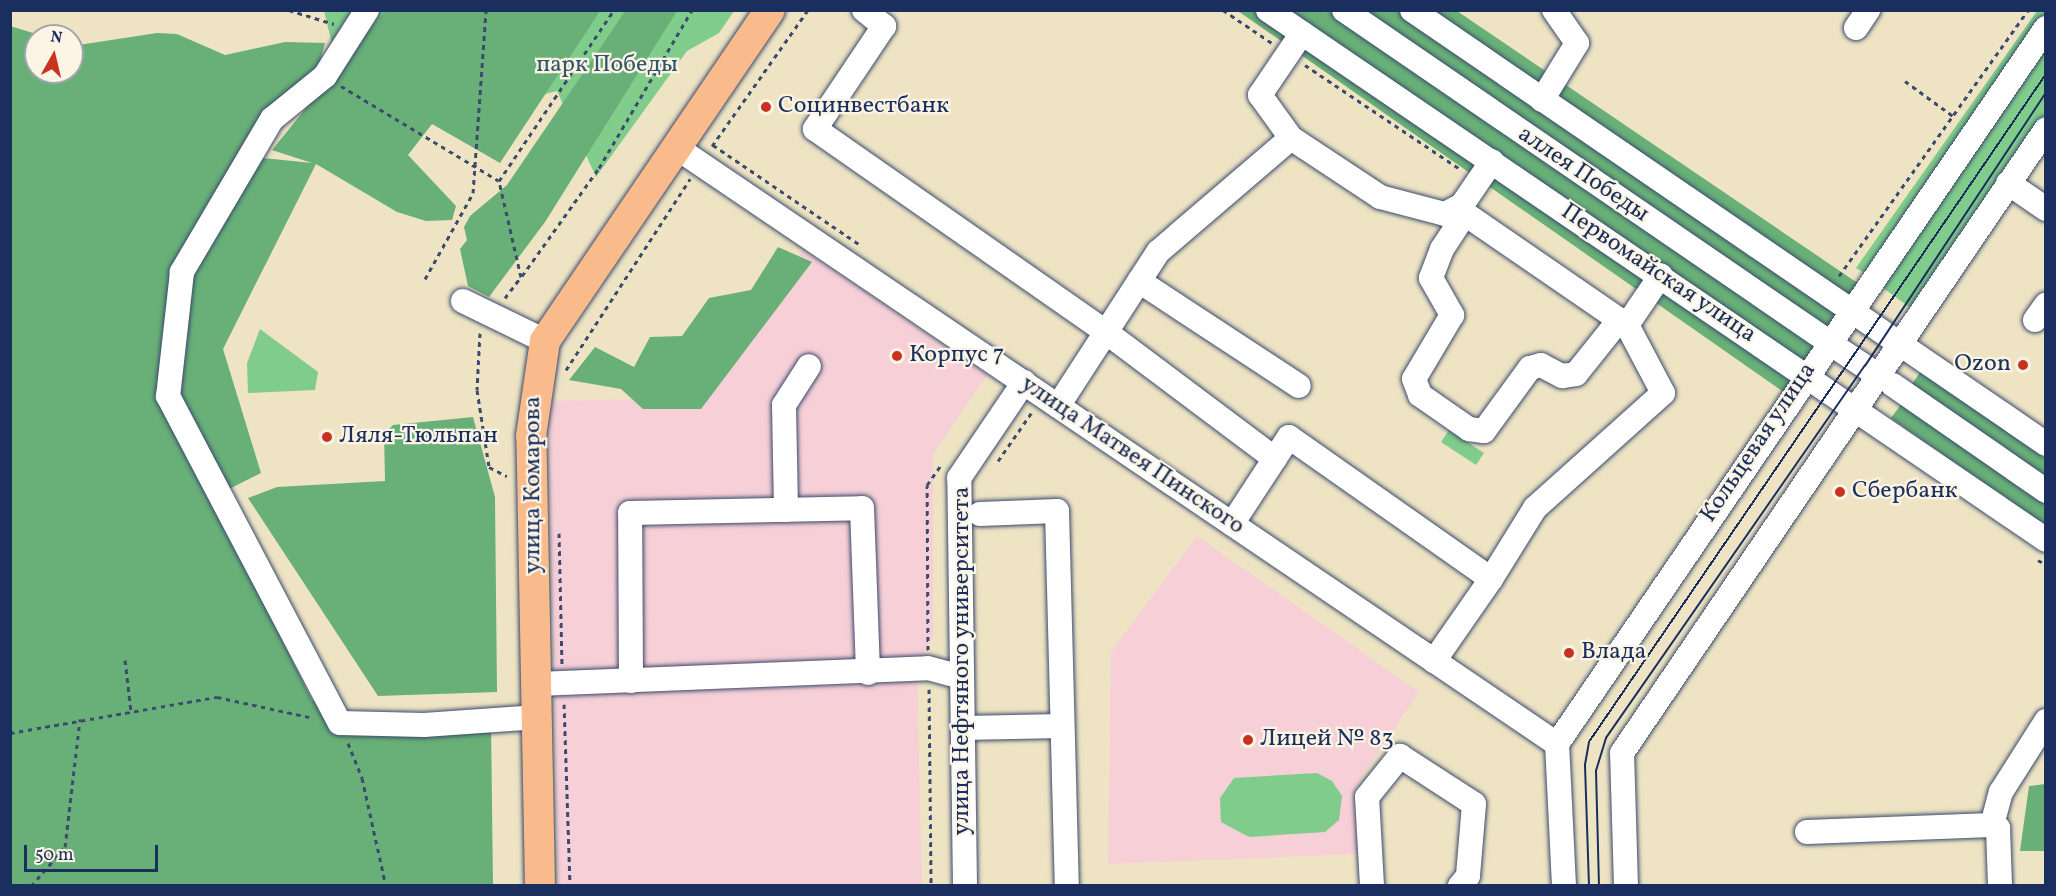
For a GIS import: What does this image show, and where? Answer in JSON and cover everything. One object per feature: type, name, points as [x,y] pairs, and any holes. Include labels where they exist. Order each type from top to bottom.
[{"type":"main road","name":"улица Комарова","points":[[540,885],[537,717],[550,684],[531,436],[545,341],[689,155],[770,10]]},
{"type":"street","points":[[864,10],[884,26],[815,129],[1106,332],[1275,459]]},
{"type":"street","name":"Первомайская улица","points":[[1268,10],[1805,373],[2046,540]]},
{"type":"street","name":"аллея Победы","points":[[1344,10],[1870,370]]},
{"type":"street","points":[[1412,10],[1849,312],[1899,343],[2046,444]]},
{"type":"street","points":[[1542,100],[1577,43],[1554,10]]},
{"type":"street","points":[[361,20],[325,76],[272,118],[182,272],[168,396],[340,723],[424,725],[537,717]]},
{"type":"street","name":"Кольцевая улица","points":[[1557,744],[1805,373],[2046,28]]},
{"type":"street","points":[[1302,33],[1260,95],[1291,138],[1380,197],[1467,220],[1615,320],[1663,393],[1535,508],[1491,579],[1434,661]]},
{"type":"street","points":[[1626,885],[1622,753],[1853,406],[2046,129]]},
{"type":"street","name":"улица Нефтяного университета","points":[[965,885],[960,478],[1106,332],[1158,252],[1291,138]]},
{"type":"street","name":"улица Матвея Пинского","points":[[689,155],[1557,744]]},
{"type":"street","points":[[1492,161],[1467,220],[1442,249],[1431,278],[1452,315],[1413,379],[1419,396],[1469,429],[1484,431],[1530,368],[1541,365],[1562,376],[1576,374],[1615,320],[1661,275]]},
{"type":"street","points":[[2008,183],[2046,209]]},
{"type":"street","points":[[1139,281],[1299,386]]},
{"type":"street","points":[[463,301],[545,341]]},
{"type":"street","points":[[786,510],[784,405],[809,366]]},
{"type":"street","points":[[1893,385],[2046,491]]},
{"type":"street","points":[[1233,524],[1289,437],[1491,579]]},
{"type":"street","points":[[631,681],[630,513],[862,508],[868,673]]},
{"type":"street","points":[[980,514],[1057,511],[1067,885]]},
{"type":"street","points":[[550,684],[868,673],[928,668],[961,677]]},
{"type":"street","points":[[1992,825],[2001,792],[2046,721]]},
{"type":"street","points":[[963,728],[1062,726]]},
{"type":"street","points":[[1557,744],[1564,885]]},
{"type":"street","points":[[1371,885],[1366,797],[1400,756],[1474,804],[1468,876],[1460,885]]},
{"type":"street","points":[[1806,832],[1992,825],[1998,828],[2000,885]]},
{"type":"path","points":[[289,10],[292,16],[361,20]]},
{"type":"path","points":[[425,279],[473,193],[477,166],[486,10]]},
{"type":"path","points":[[499,180],[614,10]]},
{"type":"path","points":[[510,477],[489,467],[477,390],[480,331],[599,168],[692,10]]},
{"type":"path","points":[[565,373],[689,155],[808,10]]},
{"type":"path","points":[[1839,276],[2028,10]]},
{"type":"path","points":[[325,76],[499,180],[521,277]]},
{"type":"path","points":[[1905,81],[1953,116]]},
{"type":"path","points":[[992,470],[1042,394]]},
{"type":"path","points":[[558,520],[550,684],[570,885]]},
{"type":"path","points":[[124,660],[131,711]]},
{"type":"path","points":[[10,733],[80,719],[217,698],[340,723],[362,778],[386,885]]},
{"type":"path","points":[[30,885],[65,847],[80,719]]},
{"type":"shaded area","points":[[803,250],[987,375],[933,455],[933,637],[917,667],[922,885],[558,885],[548,401],[703,398]]},
{"type":"shaded area","name":"Лицей № 83","points":[[1197,536],[1419,692],[1355,787],[1359,854],[1108,864],[1111,652]]},
{"type":"green space","points":[[626,10],[677,11],[545,222],[489,297],[468,286],[460,249],[467,240],[464,227],[470,216],[507,185]]},
{"type":"green space","name":"парк Победы","points":[[324,11],[734,11],[719,33],[687,51],[596,177],[557,91],[496,107],[339,73]]},
{"type":"green space","points":[[385,11],[600,11],[500,163],[432,124],[408,155],[456,206],[452,220],[426,221],[397,212],[316,164],[223,349],[261,473],[225,491],[226,526],[312,700],[420,734],[491,722],[493,885],[11,885],[10,26],[24,30],[24,84],[84,84],[84,44],[157,33],[177,34],[225,55],[285,42],[325,43],[317,72],[234,185],[263,158],[312,163],[272,150]]},
{"type":"green space","points":[[1238,11],[1457,11],[1859,284],[1785,393]]},
{"type":"green space","points":[[2037,11],[2045,11],[2045,19],[1865,273],[1856,268]]},
{"type":"green space","points":[[2045,49],[2045,115],[1912,309],[1883,288]]},
{"type":"green space","points":[[778,247],[812,262],[701,409],[643,409],[621,389],[569,380],[595,347],[634,367],[650,337],[682,336],[709,298],[751,290]]},
{"type":"green space","points":[[260,329],[318,372],[315,390],[248,393],[247,363]]},
{"type":"green space","points":[[1921,371],[2045,458],[2045,481],[1910,387]]},
{"type":"green space","points":[[1902,403],[2045,502],[2045,526],[1891,418]]},
{"type":"green space","points":[[473,417],[495,497],[497,692],[378,696],[248,498],[277,487],[385,481],[384,434],[393,425]]},
{"type":"green space","points":[[1449,430],[1484,453],[1476,465],[1441,442]]},
{"type":"green space","points":[[1317,773],[1332,781],[1342,796],[1339,820],[1325,832],[1249,837],[1221,822],[1220,798],[1234,778]]},
{"type":"green space","points":[[2045,784],[2045,851],[2020,851],[2029,786]]},
{"type":"tram line","points":[[1589,886],[1585,765],[1589,742],[2046,74]]},
{"type":"tram line","points":[[1599,886],[1596,771],[1606,738],[1865,366],[2046,93]]},
{"type":"place","name":"Социнвестбанк","points":[[766,107]]},
{"type":"place","name":"Корпус 7","points":[[897,356]]},
{"type":"place","name":"Ozon","points":[[2023,365]]},
{"type":"place","name":"Ляля-Тюльпан","points":[[327,437]]},
{"type":"place","name":"Сбербанк","points":[[1840,492]]},
{"type":"place","name":"Влада","points":[[1569,653]]},
{"type":"place","name":"Лицей № 83","points":[[1248,740]]}]
